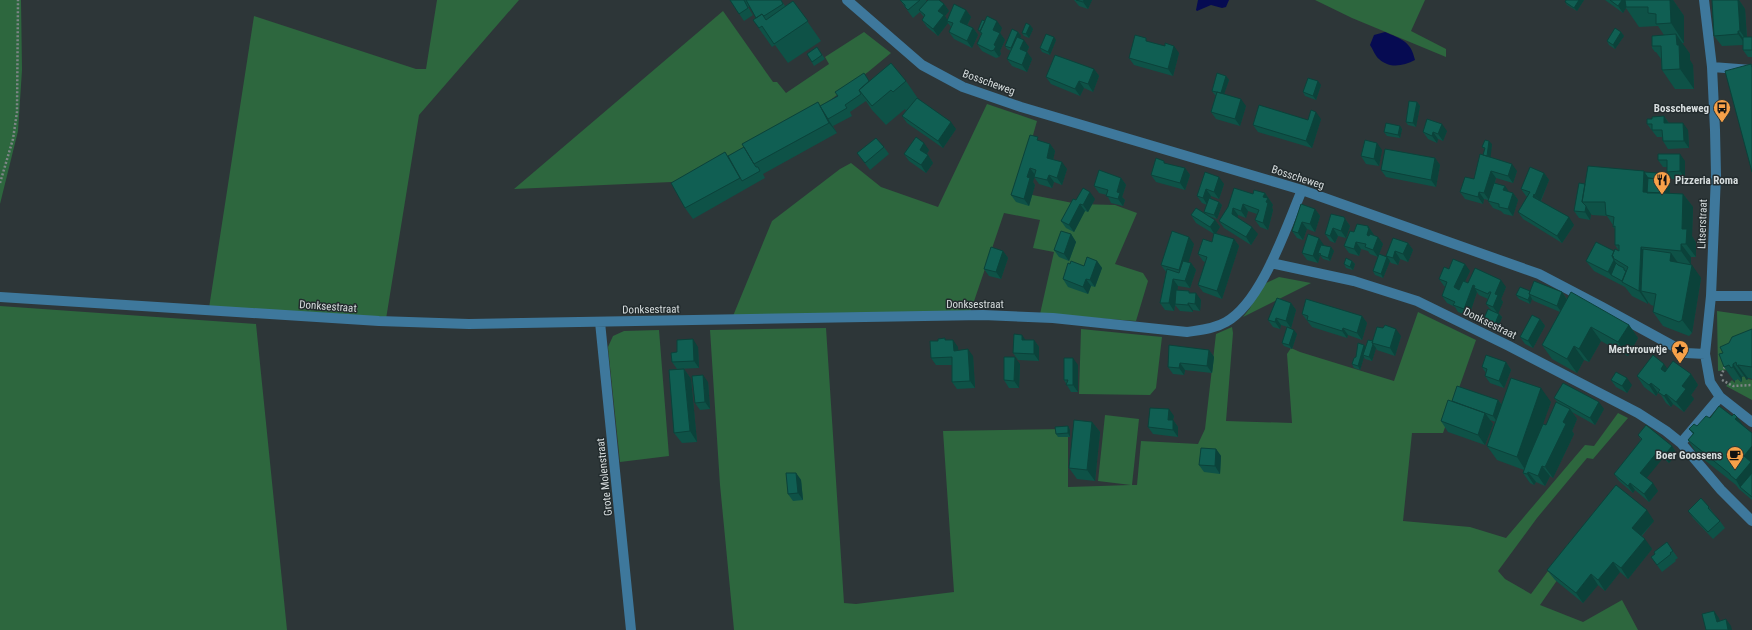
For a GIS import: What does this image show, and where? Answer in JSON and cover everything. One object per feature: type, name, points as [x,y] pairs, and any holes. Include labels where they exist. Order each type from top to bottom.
[{"type":"street","name":"Bosscheweg","points":[[847,0],[922,65],[963,87],[1021,106],[1302,190],[1539,274],[1577,298],[1686,353],[1705,354]]},
{"type":"street","name":"Litserstraat","points":[[1704,0],[1712,67],[1716,130],[1716,175],[1711,296],[1705,354]]},
{"type":"street","points":[[1712,67],[1752,70]]},
{"type":"street","name":"Donksestraat","points":[[0,297],[379,322],[468,324],[983,315],[1053,318],[1187,332],[1226,322],[1240,311],[1251,298],[1271,263],[1302,190]]},
{"type":"street","name":"Donksestraat","points":[[1271,263],[1354,281],[1417,301],[1544,360],[1638,413],[1666,431],[1682,444],[1721,490],[1752,521]]},
{"type":"street","points":[[1711,296],[1752,296]]},
{"type":"street","name":"Grote Molenstraat","points":[[600,322],[631,630]]},
{"type":"street","points":[[1705,354],[1710,382],[1720,397],[1752,422]]},
{"type":"street","points":[[1682,444],[1720,397]]},
{"type":"path","points":[[0,184],[12,139],[17,112],[18,0]]},
{"type":"path","points":[[1728,358],[1720,379],[1733,386],[1752,385]]},
{"type":"green space","points":[[0,0],[21,0],[22,70],[18,131],[0,204]]},
{"type":"green space","points":[[437,0],[519,0],[419,115],[386,319],[209,308],[254,16],[416,69],[426,69]]},
{"type":"green space","points":[[1315,0],[1425,0],[1411,31],[1446,49],[1446,57],[1352,18]]},
{"type":"green space","points":[[723,11],[773,82],[777,82],[786,93],[829,64],[825,57],[864,32],[891,53],[814,112],[694,181],[514,189]]},
{"type":"green space","points":[[987,104],[1037,121],[1017,192],[1078,204],[1115,205],[1137,213],[1115,264],[1143,273],[1148,281],[1136,321],[1040,314],[1054,252],[1033,248],[1040,220],[1004,213],[970,313],[733,316],[772,221],[840,169],[851,163],[881,187],[938,207]]},
{"type":"green space","points":[[1279,277],[1311,283],[1243,317],[1250,308],[1262,285]]},
{"type":"green space","points":[[0,306],[256,324],[287,630],[0,630]]},
{"type":"green space","points":[[1717,311],[1752,316],[1752,347],[1727,370],[1718,371]]},
{"type":"green space","points":[[1418,312],[1476,340],[1443,433],[1412,433],[1403,521],[1470,527],[1506,538],[1585,445],[1594,446],[1618,413],[1628,418],[1593,459],[1587,458],[1537,518],[1498,571],[1505,579],[1531,594],[1568,544],[1578,550],[1540,605],[1583,622],[1622,600],[1638,630],[734,630],[720,485],[710,330],[826,328],[844,603],[856,604],[954,592],[943,431],[1068,429],[1068,487],[1131,485],[1098,481],[1105,415],[1139,419],[1132,485],[1137,485],[1141,441],[1198,444],[1205,429],[1216,334],[1232,327],[1233,333],[1226,421],[1292,423],[1287,354],[1291,348],[1394,381]]},
{"type":"green space","points":[[1081,329],[1162,337],[1156,388],[1150,395],[1079,394]]},
{"type":"green space","points":[[659,330],[669,456],[620,462],[608,347],[613,336],[624,331]]},
{"type":"green space","points":[[1745,376],[1746,380],[1752,380],[1752,400],[1726,386],[1732,380],[1735,383],[1735,380],[1738,379],[1741,382],[1742,377]]},
{"type":"shaded area","points":[[1198,0],[1229,0],[1226,7],[1222,8],[1211,5],[1197,11]]},
{"type":"shaded area","points":[[1385,32],[1400,39],[1408,45],[1415,60],[1397,66],[1383,62],[1378,58],[1370,45],[1374,35]]},
{"type":"building","points":[[730,0],[744,0],[748,8],[739,14]]},
{"type":"building","points":[[746,0],[781,0],[783,4],[764,16],[762,14],[756,18]]},
{"type":"building","points":[[900,0],[920,0],[908,10]]},
{"type":"building","points":[[928,0],[939,0],[944,4],[938,11],[944,15],[933,29],[922,20],[925,15],[919,10]]},
{"type":"building","points":[[1566,0],[1579,0],[1574,8],[1565,2]]},
{"type":"building","points":[[1610,0],[1622,0],[1618,6]]},
{"type":"building","points":[[1625,0],[1670,0],[1671,23],[1656,24],[1656,14],[1648,13],[1648,7],[1626,7]]},
{"type":"building","points":[[1712,0],[1738,0],[1740,31],[1738,31],[1738,34],[1714,36]]},
{"type":"building","points":[[793,1],[808,21],[774,44],[762,26],[759,28],[753,20],[762,14],[766,20]]},
{"type":"building","points":[[954,4],[966,10],[960,22],[973,28],[967,41],[949,32],[953,23],[947,21]]},
{"type":"building","points":[[987,16],[997,21],[993,30],[1000,33],[994,45],[996,46],[994,50],[991,51],[977,44],[982,33],[980,32]]},
{"type":"building","points":[[982,20],[985,21],[980,31],[978,30]]},
{"type":"building","points":[[1026,23],[1030,25],[1026,34],[1022,33]]},
{"type":"building","points":[[1615,28],[1621,32],[1613,45],[1607,41]]},
{"type":"building","points":[[1012,29],[1018,32],[1011,48],[1005,46]]},
{"type":"building","points":[[1046,34],[1054,37],[1048,52],[1040,48]]},
{"type":"building","points":[[1676,34],[1677,45],[1679,45],[1680,69],[1662,70],[1661,46],[1652,46],[1652,36]]},
{"type":"building","points":[[1135,35],[1146,38],[1146,41],[1165,46],[1165,43],[1174,46],[1168,69],[1129,58]]},
{"type":"building","points":[[1017,37],[1024,40],[1020,49],[1027,52],[1022,65],[1007,59]]},
{"type":"building","points":[[1743,37],[1752,37],[1752,50],[1743,50]]},
{"type":"building","points":[[817,47],[822,55],[812,62],[807,54]]},
{"type":"building","points":[[1055,55],[1094,69],[1088,84],[1079,81],[1075,89],[1046,77]]},
{"type":"building","points":[[891,63],[906,81],[893,92],[891,90],[872,106],[859,90]]},
{"type":"building","points":[[1751,64],[1752,68],[1752,172],[1725,71]]},
{"type":"building","points":[[864,73],[869,81],[859,90],[861,94],[845,105],[847,108],[828,119],[820,106],[838,96],[835,92]]},
{"type":"building","points":[[1217,73],[1226,76],[1221,93],[1212,91]]},
{"type":"building","points":[[1308,78],[1318,81],[1313,96],[1303,92]]},
{"type":"building","points":[[1217,92],[1241,99],[1235,119],[1211,112]]},
{"type":"building","points":[[917,98],[951,122],[938,141],[902,116]]},
{"type":"building","points":[[1409,101],[1417,102],[1413,123],[1406,122]]},
{"type":"building","points":[[818,102],[829,123],[754,164],[742,144]]},
{"type":"building","points":[[1259,105],[1308,120],[1311,110],[1316,112],[1306,141],[1253,125]]},
{"type":"building","points":[[1664,116],[1664,123],[1683,123],[1684,141],[1663,141],[1662,130],[1652,130],[1652,124],[1647,124],[1647,119]]},
{"type":"building","points":[[1427,119],[1442,124],[1438,134],[1433,132],[1432,136],[1423,132]]},
{"type":"building","points":[[1386,123],[1400,126],[1398,135],[1384,132]]},
{"type":"building","points":[[1030,135],[1038,137],[1037,140],[1050,144],[1047,158],[1062,162],[1057,178],[1049,175],[1047,180],[1034,177],[1036,170],[1030,168],[1027,177],[1030,178],[1024,199],[1011,195]]},
{"type":"building","points":[[916,137],[924,143],[920,150],[928,155],[921,165],[904,154]]},
{"type":"building","points":[[876,138],[884,147],[865,163],[857,153]]},
{"type":"building","points":[[1365,140],[1377,143],[1374,159],[1361,156]]},
{"type":"building","points":[[1485,140],[1489,141],[1487,156],[1483,155],[1485,148],[1482,147]]},
{"type":"building","points":[[744,147],[760,171],[742,181],[728,156]]},
{"type":"building","points":[[1385,149],[1435,158],[1431,180],[1381,170]]},
{"type":"building","points":[[725,152],[740,178],[685,208],[671,183]]},
{"type":"building","points":[[1480,154],[1512,164],[1508,176],[1491,171],[1484,193],[1479,192],[1478,197],[1460,192],[1465,177],[1474,179]]},
{"type":"building","points":[[1658,154],[1680,154],[1680,171],[1667,172],[1667,160],[1658,160]]},
{"type":"building","points":[[1156,158],[1164,161],[1164,163],[1185,168],[1180,183],[1151,175]]},
{"type":"building","points":[[1588,166],[1644,171],[1643,192],[1683,194],[1682,229],[1687,229],[1686,244],[1681,244],[1681,251],[1641,247],[1639,291],[1622,282],[1628,267],[1612,256],[1615,249],[1619,251],[1619,245],[1615,245],[1615,226],[1613,227],[1614,217],[1606,215],[1605,202],[1582,202]]},
{"type":"building","points":[[1530,167],[1544,173],[1533,197],[1569,217],[1557,236],[1518,212],[1530,192],[1521,189]]},
{"type":"building","points":[[1099,170],[1121,178],[1117,192],[1120,193],[1118,199],[1106,196],[1108,190],[1094,186]]},
{"type":"building","points":[[1205,172],[1219,177],[1214,192],[1206,189],[1203,198],[1197,196]]},
{"type":"building","points":[[1644,172],[1658,173],[1658,179],[1648,178]]},
{"type":"building","points":[[1648,178],[1665,180],[1664,193],[1647,193]]},
{"type":"building","points":[[1494,183],[1505,186],[1503,190],[1513,193],[1508,209],[1499,207],[1499,204],[1488,201]]},
{"type":"building","points":[[1579,183],[1585,184],[1582,202],[1586,206],[1585,212],[1574,211]]},
{"type":"building","points":[[1083,188],[1090,192],[1083,205],[1080,204],[1069,225],[1061,221],[1073,199],[1076,200]]},
{"type":"building","points":[[1234,188],[1253,194],[1254,190],[1265,193],[1263,197],[1268,198],[1263,223],[1255,220],[1259,210],[1243,204],[1241,211],[1233,208],[1232,214],[1252,227],[1246,237],[1219,221],[1228,207]]},
{"type":"building","points":[[1209,198],[1219,202],[1214,215],[1204,212]]},
{"type":"building","points":[[1301,204],[1315,209],[1310,224],[1302,222],[1298,233],[1292,231]]},
{"type":"building","points":[[1196,208],[1215,220],[1210,227],[1191,215]]},
{"type":"building","points":[[1331,214],[1344,217],[1345,219],[1341,231],[1333,228],[1330,236],[1325,234]]},
{"type":"building","points":[[1357,224],[1368,226],[1369,228],[1367,235],[1369,236],[1370,234],[1378,237],[1373,250],[1365,247],[1366,244],[1356,242],[1354,249],[1344,246],[1350,231],[1354,232]]},
{"type":"building","points":[[1061,231],[1071,234],[1064,254],[1054,250]]},
{"type":"building","points":[[1172,231],[1189,237],[1179,270],[1161,265]]},
{"type":"building","points":[[1214,233],[1234,239],[1217,291],[1198,285],[1207,257],[1198,254],[1203,239],[1212,242]]},
{"type":"building","points":[[1308,234],[1319,238],[1313,256],[1302,253]]},
{"type":"building","points":[[1393,238],[1408,243],[1403,254],[1395,251],[1393,258],[1386,256]]},
{"type":"building","points":[[1596,242],[1614,251],[1612,256],[1614,260],[1608,272],[1586,261]]},
{"type":"building","points":[[1321,245],[1331,247],[1328,258],[1318,253]]},
{"type":"building","points":[[991,247],[1003,251],[996,272],[984,269]]},
{"type":"building","points":[[1643,249],[1671,253],[1670,261],[1692,265],[1682,320],[1679,322],[1653,312],[1656,294],[1641,291]]},
{"type":"building","points":[[1379,254],[1387,257],[1381,274],[1373,271]]},
{"type":"building","points":[[1087,257],[1097,261],[1090,280],[1086,279],[1083,287],[1063,279],[1068,263],[1070,264],[1071,261],[1084,266]]},
{"type":"building","points":[[1346,258],[1352,261],[1350,267],[1344,264]]},
{"type":"building","points":[[1453,259],[1465,264],[1454,287],[1459,290],[1463,281],[1468,283],[1475,268],[1501,280],[1495,294],[1498,295],[1493,307],[1486,304],[1491,292],[1488,294],[1474,288],[1475,286],[1473,285],[1464,309],[1453,305],[1455,302],[1442,296],[1447,282],[1439,279],[1444,267],[1449,269]]},
{"type":"building","points":[[1183,261],[1191,263],[1185,281],[1173,279],[1169,303],[1160,303],[1167,269],[1179,273]]},
{"type":"building","points":[[1616,263],[1626,271],[1622,281],[1611,275]]},
{"type":"building","points":[[1534,281],[1562,292],[1557,306],[1529,294]]},
{"type":"building","points":[[1520,287],[1530,291],[1528,300],[1516,295]]},
{"type":"building","points":[[1176,290],[1196,293],[1195,304],[1175,304]]},
{"type":"building","points":[[1571,292],[1629,325],[1618,342],[1591,327],[1579,349],[1574,346],[1567,359],[1542,345]]},
{"type":"building","points":[[1277,298],[1291,303],[1286,321],[1276,318],[1275,322],[1268,320]]},
{"type":"building","points":[[1306,299],[1362,316],[1357,333],[1343,328],[1342,331],[1307,320],[1308,316],[1302,314]]},
{"type":"building","points":[[1488,309],[1499,314],[1494,326],[1483,321]]},
{"type":"building","points":[[1532,315],[1540,319],[1528,341],[1520,337]]},
{"type":"building","points":[[1385,325],[1396,329],[1390,348],[1372,343],[1377,327],[1383,328]]},
{"type":"building","points":[[1287,327],[1294,330],[1289,345],[1282,343]]},
{"type":"building","points":[[1752,329],[1752,367],[1737,366],[1736,362],[1731,368],[1729,365],[1724,367],[1719,354],[1723,353],[1720,347],[1729,343],[1732,337]]},
{"type":"building","points":[[1014,334],[1022,335],[1022,340],[1034,340],[1034,354],[1013,353]]},
{"type":"building","points":[[945,338],[945,340],[953,340],[954,351],[968,349],[970,381],[952,382],[952,357],[931,358],[930,341],[938,341],[938,339]]},
{"type":"building","points":[[693,339],[694,361],[672,362],[671,353],[677,352],[677,340]]},
{"type":"building","points":[[1368,340],[1373,341],[1369,357],[1363,355]]},
{"type":"building","points":[[1358,343],[1364,345],[1358,366],[1352,364],[1354,358],[1356,357]]},
{"type":"building","points":[[1169,345],[1209,350],[1207,366],[1180,363],[1179,368],[1168,367]]},
{"type":"building","points":[[1486,355],[1506,362],[1499,381],[1485,376],[1487,369],[1482,367]]},
{"type":"building","points":[[1653,355],[1664,364],[1661,369],[1665,372],[1673,361],[1691,374],[1682,386],[1686,389],[1676,402],[1666,394],[1664,396],[1658,392],[1660,390],[1651,383],[1649,385],[1637,376]]},
{"type":"building","points":[[1004,357],[1015,357],[1014,381],[1004,380]]},
{"type":"building","points":[[1064,358],[1073,358],[1073,385],[1066,385],[1068,380],[1064,380]]},
{"type":"building","points":[[684,369],[690,431],[674,433],[669,370]]},
{"type":"building","points":[[1616,372],[1627,378],[1622,386],[1611,380]]},
{"type":"building","points":[[703,375],[705,402],[695,403],[692,376]]},
{"type":"building","points":[[1511,378],[1541,388],[1517,457],[1487,446]]},
{"type":"building","points":[[1563,383],[1599,402],[1590,418],[1554,398]]},
{"type":"building","points":[[1457,386],[1498,400],[1493,416],[1452,401]]},
{"type":"building","points":[[1448,400],[1485,413],[1478,435],[1441,421]]},
{"type":"building","points":[[1556,402],[1570,409],[1563,422],[1566,424],[1545,467],[1542,466],[1538,476],[1528,472],[1527,474],[1523,473],[1543,424],[1546,425]]},
{"type":"building","name":"Boer Goossens","points":[[1719,406],[1732,416],[1734,414],[1737,417],[1735,419],[1752,433],[1752,446],[1744,456],[1751,462],[1736,480],[1688,440],[1694,433],[1689,429],[1694,424],[1697,426],[1706,416],[1710,418]]},
{"type":"building","points":[[1150,408],[1169,409],[1168,420],[1173,420],[1173,430],[1148,427]]},
{"type":"building","points":[[1074,420],[1092,422],[1087,470],[1069,468]]},
{"type":"building","points":[[1646,425],[1672,446],[1664,456],[1658,451],[1640,473],[1653,483],[1644,494],[1630,483],[1628,486],[1614,474],[1642,439],[1638,435]]},
{"type":"building","points":[[1068,426],[1068,433],[1056,434],[1055,427]]},
{"type":"building","points":[[1201,448],[1216,449],[1215,466],[1199,465]]},
{"type":"building","points":[[786,473],[796,473],[798,493],[788,494]]},
{"type":"building","points":[[1752,473],[1752,497],[1740,487]]},
{"type":"building","points":[[1616,485],[1647,510],[1632,528],[1645,539],[1621,568],[1613,562],[1598,580],[1591,574],[1576,593],[1547,570]]},
{"type":"building","points":[[1701,498],[1720,521],[1708,532],[1688,511]]},
{"type":"building","points":[[1667,542],[1673,551],[1657,565],[1651,557],[1655,554],[1654,552]]},
{"type":"building","points":[[1714,611],[1717,622],[1726,619],[1728,630],[1706,630],[1702,614]]},
{"type":"place","name":"Bosscheweg","points":[[1722,123]]},
{"type":"place","name":"Pizzeria Roma","points":[[1662,195]]},
{"type":"place","name":"Mertvrouwtje","points":[[1680,364]]},
{"type":"place","name":"Boer Goossens","points":[[1735,470]]}]
